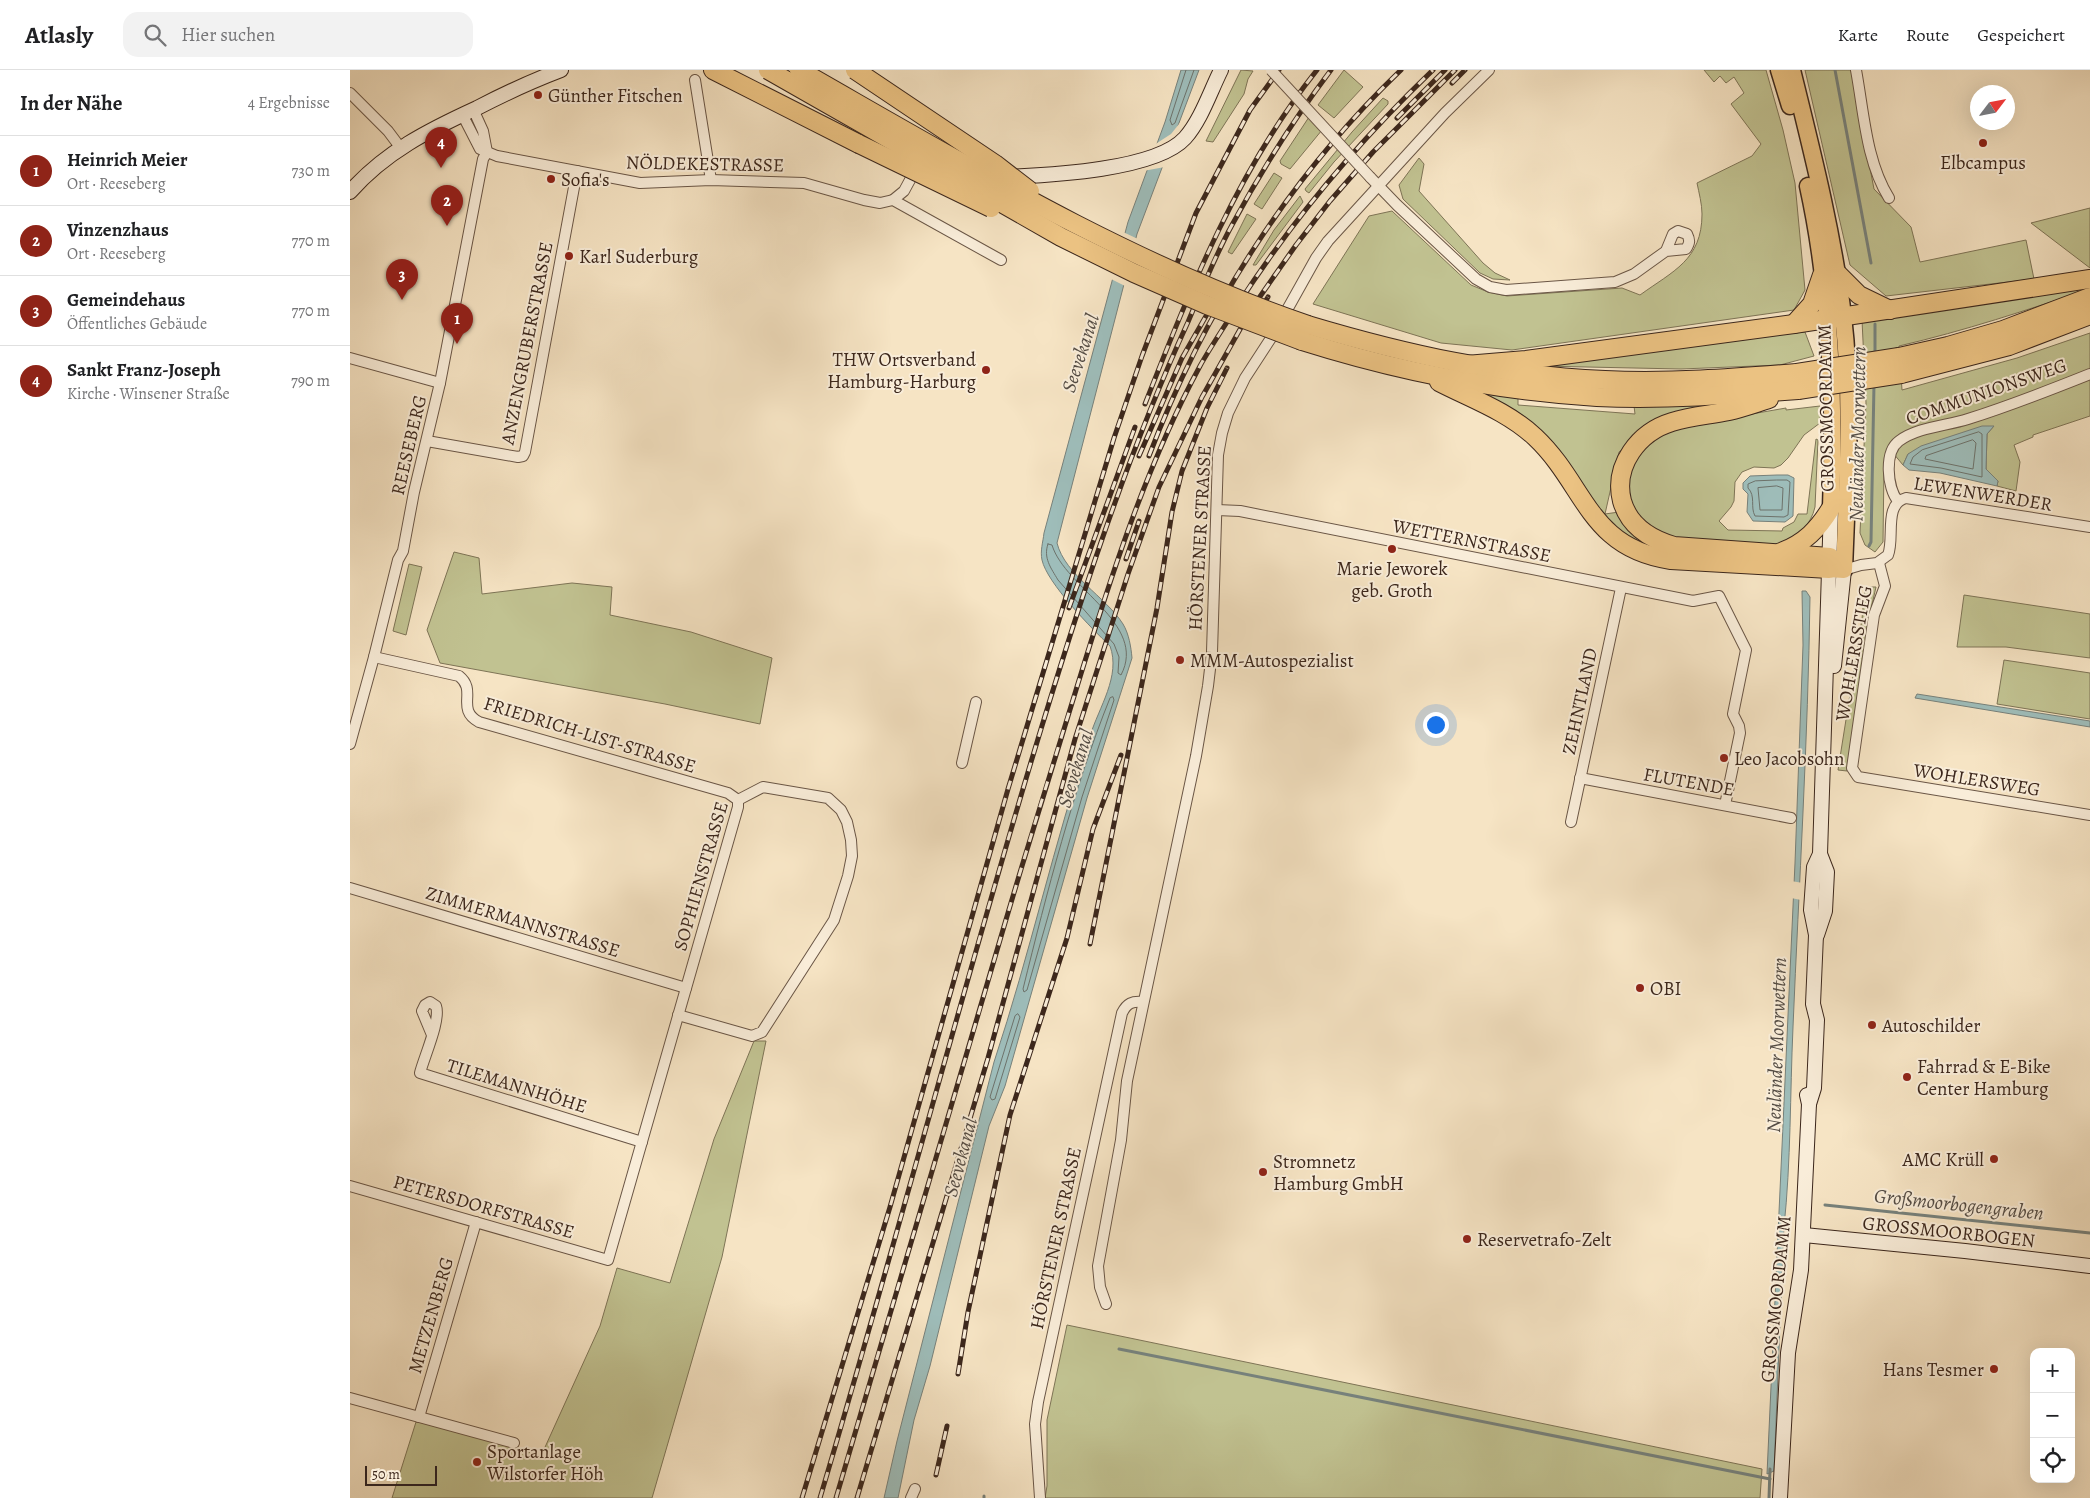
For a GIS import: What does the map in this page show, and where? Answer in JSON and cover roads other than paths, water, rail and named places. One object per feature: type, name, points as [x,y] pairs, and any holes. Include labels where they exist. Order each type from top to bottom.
[{"type":"highway","points":[[714,70],[971,200],[1066,230],[1138,257],[1305,333],[1416,371],[1501,412],[1529,431],[1558,463],[1596,521],[1630,548],[1645,554],[1671,560],[1837,563]]},
{"type":"highway","points":[[768,70],[1066,230]]},
{"type":"highway","points":[[798,70],[964,164],[1066,230]]},
{"type":"highway","points":[[855,70],[994,164],[1066,230]]},
{"type":"highway","points":[[1794,324],[1812,304],[1830,274],[1859,295],[1891,310]]},
{"type":"highway","points":[[1466,365],[1526,360],[1794,324],[2090,279]]},
{"type":"highway","points":[[1900,365],[1948,346],[2003,330],[2090,297]]},
{"type":"highway","points":[[1416,371],[1516,389],[1599,397],[1703,397],[2009,346],[2090,315]]},
{"type":"highway","points":[[1305,333],[1380,346],[1466,365],[1543,376],[1611,380],[1798,382]]},
{"type":"highway","points":[[1798,382],[1731,411],[1673,422],[1648,434],[1634,447],[1625,461],[1620,478],[1621,496],[1626,512],[1636,526],[1657,541],[1674,546],[1699,549],[1782,552],[1837,563]]},
{"type":"highway","points":[[1782,552],[1799,545],[1810,537],[1831,508]]},
{"type":"main road","points":[[534,80],[550,70]]},
{"type":"main road","points":[[350,192],[373,168],[400,147],[534,80],[561,70]]},
{"type":"main road","points":[[781,70],[824,92],[926,151],[976,175],[992,177],[1052,174],[1128,163],[1157,156],[1178,144],[1193,126],[1221,70]]},
{"type":"main road","points":[[798,70],[824,92]]},
{"type":"main road","name":"GROSSMOORDAMM","points":[[1779,70],[1793,118],[1830,274]]},
{"type":"main road","name":"GROSSMOORDAMM","points":[[1792,70],[1830,274],[1848,442],[1837,563],[1824,748],[1820,854],[1814,868],[1811,910],[1816,936],[1813,1004],[1817,1020],[1814,1088],[1809,1104]]},
{"type":"main road","name":"GROSSMOORDAMM","points":[[1835,318],[1831,388],[1831,508],[1837,563]]},
{"type":"main road","name":"GROSSMOORDAMM","points":[[1816,936],[1825,912],[1827,872],[1820,854]]},
{"type":"main road","name":"GROSSMOORDAMM","points":[[1780,1498],[1788,1353],[1801,1270],[1804,1235],[1809,1104],[1806,1088],[1807,1025],[1813,1004]]},
{"type":"main road","points":[[1807,1025],[1816,1037]]},
{"type":"main road","name":"GROSSMOORBOGEN","points":[[1804,1235],[2090,1266]]},
{"type":"street","points":[[1271,70],[1378,186],[1476,279],[1490,287],[1506,290],[1615,282],[1634,274],[1666,251]]},
{"type":"street","name":"HÖRSTENER STRASSE","points":[[1106,1304],[1100,1287],[1098,1266],[1121,1140],[1126,1081],[1196,756],[1208,686],[1212,652],[1218,455],[1228,413],[1236,395],[1273,335],[1316,258],[1338,230],[1445,113],[1489,70]]},
{"type":"street","points":[[1856,70],[1873,163],[1881,185],[1889,198]]},
{"type":"street","points":[[695,80],[711,180]]},
{"type":"street","points":[[350,93],[383,126],[400,147]]},
{"type":"street","points":[[468,112],[477,145],[480,149],[487,152]]},
{"type":"street","points":[[926,151],[904,191],[893,200],[1001,260]]},
{"type":"street","name":"NÖLDEKESTRASSE","points":[[487,152],[502,157],[640,183],[711,180],[804,183],[864,200],[880,203],[893,200]]},
{"type":"street","name":"REESEBERG","points":[[350,744],[398,560],[402,551],[440,383],[483,159],[487,152]]},
{"type":"street","name":"ANZENGRUBERSTRASSE","points":[[427,441],[518,457],[522,456],[525,452],[577,171]]},
{"type":"street","points":[[350,358],[440,383]]},
{"type":"street","name":"COMMUNIONSWEG","points":[[1898,501],[1892,492],[1890,460],[1891,453],[1898,442],[1914,434],[2013,404],[2090,374]]},
{"type":"street","name":"LEWENWERDER","points":[[1879,563],[1884,560],[1890,551],[1892,516],[1898,501],[1906,498],[2090,528]]},
{"type":"street","name":"WETTERNSTRASSE","points":[[1217,510],[1240,511],[1693,602],[1719,596],[1746,650],[1732,714],[1739,726],[1740,733],[1725,805]]},
{"type":"street","points":[[1837,563],[1861,565],[1879,563]]},
{"type":"street","name":"WOHLERSSTIEG","points":[[1858,777],[1852,768],[1874,615],[1884,586],[1879,563]]},
{"type":"street","name":"ZEHNTLAND","points":[[1571,822],[1621,588]]},
{"type":"street","name":"FRIEDRICH-LIST-STRASSE","points":[[374,657],[459,676],[464,680],[468,689],[467,709],[471,717],[479,722],[728,793],[738,800]]},
{"type":"street","points":[[962,763],[976,702]]},
{"type":"street","name":"WOHLERSWEG","points":[[1858,777],[2090,815]]},
{"type":"street","name":"FLUTENDE","points":[[1580,778],[1791,818]]},
{"type":"street","name":"SOPHIENSTRASSE","points":[[608,1260],[642,1142],[678,1016],[686,988],[738,807],[738,800],[763,787],[831,799],[841,810],[850,832],[852,856],[848,876],[832,924],[762,1032],[752,1036],[678,1016]]},
{"type":"street","name":"ZIMMERMANNSTRASSE","points":[[350,888],[686,988]]},
{"type":"street","name":"HÖRSTENER STRASSE","points":[[1040,1498],[1035,1424],[1040,1392],[1122,1013],[1128,1004],[1143,1002]]},
{"type":"street","name":"TILEMANNHÖHE","points":[[432,1035],[420,1073],[642,1142]]},
{"type":"street","name":"PETERSDORFSTRASSE","points":[[351,1189],[608,1260]]},
{"type":"street","name":"METZENBERG","points":[[418,1416],[476,1222]]},
{"type":"street","points":[[350,1398],[514,1443]]},
{"type":"water","points":[[1181,70],[1199,70],[1137,234],[1057,543],[1061,555],[1068,565],[1107,604],[1123,624],[1128,636],[1132,658],[1087,798],[1005,1086],[989,1126],[930,1366],[914,1420],[898,1498],[884,1498],[994,1062],[1077,776],[1111,680],[1113,657],[1110,646],[1092,629],[1052,581],[1042,560],[1041,553],[1044,533],[1128,222],[1165,122]]},
{"type":"water","points":[[1982,426],[1994,426],[1987,434],[1986,469],[1998,481],[1997,486],[1940,473],[1909,470],[1903,465],[1908,454],[1921,446]]},
{"type":"water","points":[[1788,475],[1794,478],[1793,516],[1785,522],[1753,521],[1747,512],[1748,494],[1743,489],[1743,483],[1750,476]]},
{"type":"water","points":[[1802,591],[1806,591],[1810,597],[1805,758],[1774,1471],[1767,1474],[1795,863],[1803,645]]},
{"type":"water","points":[[1917,694],[2090,721],[2090,727],[1915,698]]},
{"type":"waterway","name":"Neuländer Moorwettern","points":[[1835,70],[1871,263]]},
{"type":"waterway","name":"Neuländer Moorwettern","points":[[1875,324],[1875,356]]},
{"type":"waterway","name":"Neuländer Moorwettern","points":[[1869,546],[1871,542],[1874,384]]},
{"type":"waterway","name":"Großmoorbogengraben","points":[[1825,1205],[2090,1233]]},
{"type":"waterway","points":[[1119,1349],[1770,1479]]},
{"type":"waterway","name":"Neuländer Moorwettern","points":[[1769,1498],[1770,1469]]},
{"type":"railway","points":[[802,1498],[890,1207],[1008,789],[1114,438],[1142,356],[1196,213],[1250,110],[1279,70]]},
{"type":"railway","points":[[1145,404],[1180,316],[1240,188],[1289,108],[1317,70]]},
{"type":"railway","points":[[820,1498],[1031,762],[1065,650],[1102,539],[1164,376],[1226,237],[1279,146],[1331,70]]},
{"type":"railway","points":[[1149,456],[1171,402],[1196,350],[1223,298],[1254,249],[1322,155],[1360,111],[1401,70]]},
{"type":"railway","points":[[836,1498],[1058,748],[1130,525],[1162,444],[1204,359],[1280,243],[1353,153],[1433,70]]},
{"type":"railway","points":[[1397,118],[1445,70]]},
{"type":"railway","points":[[857,1498],[988,1058],[1075,739],[1128,574],[1159,487],[1202,397],[1252,308],[1296,245],[1330,201],[1373,152],[1455,70]]},
{"type":"railway","points":[[1452,83],[1465,70]]},
{"type":"railway","points":[[1139,456],[1182,358],[1222,288]]},
{"type":"railway","points":[[1249,328],[1268,297]]},
{"type":"railway","points":[[1090,944],[1157,608],[1172,512],[1182,471],[1207,408],[1227,368]]},
{"type":"railway","points":[[1069,608],[1135,427]]},
{"type":"railway","points":[[1126,559],[1139,521]]},
{"type":"railway","points":[[958,1374],[968,1312],[1010,1115],[1067,938],[1093,829],[1121,755]]},
{"type":"railway","points":[[936,1475],[947,1426]]},
{"type":"place","name":"Günther Fitschen","points":[[538,95]]},
{"type":"place","name":"Elbcampus","points":[[1983,143]]},
{"type":"place","name":"Sankt Franz-Joseph","points":[[441,168]]},
{"type":"place","name":"Sofia's","points":[[551,179]]},
{"type":"place","name":"Vinzenzhaus","points":[[447,226]]},
{"type":"place","name":"Karl Suderburg","points":[[569,256]]},
{"type":"place","name":"Gemeindehaus","points":[[402,300]]},
{"type":"place","name":"Heinrich Meier","points":[[457,344]]},
{"type":"place","name":"THW Ortsverband Hamburg-Harburg","points":[[986,370]]},
{"type":"place","name":"Marie Jeworek geb. Groth","points":[[1392,549]]},
{"type":"place","name":"MMM-Autospezialist","points":[[1180,660]]},
{"type":"place","name":"Leo Jacobsohn","points":[[1724,758]]},
{"type":"place","name":"OBI","points":[[1640,988]]},
{"type":"place","name":"Autoschilder","points":[[1872,1025]]},
{"type":"place","name":"Fahrrad & E-Bike Center Hamburg","points":[[1907,1077]]},
{"type":"place","name":"AMC Krüll","points":[[1994,1159]]},
{"type":"place","name":"Stromnetz Hamburg GmbH","points":[[1263,1172]]},
{"type":"place","name":"Reservetrafo-Zelt","points":[[1467,1239]]},
{"type":"place","name":"Hans Tesmer","points":[[1994,1369]]},
{"type":"place","name":"Sportanlage Wilstorfer Höh","points":[[477,1462]]},
{"type":"water label","name":"Seevekanal","points":[[1080,353]]},
{"type":"water label","name":"Seevekanal","points":[[1075,768]]},
{"type":"water label","name":"Seevekanal","points":[[960,1157]]}]
